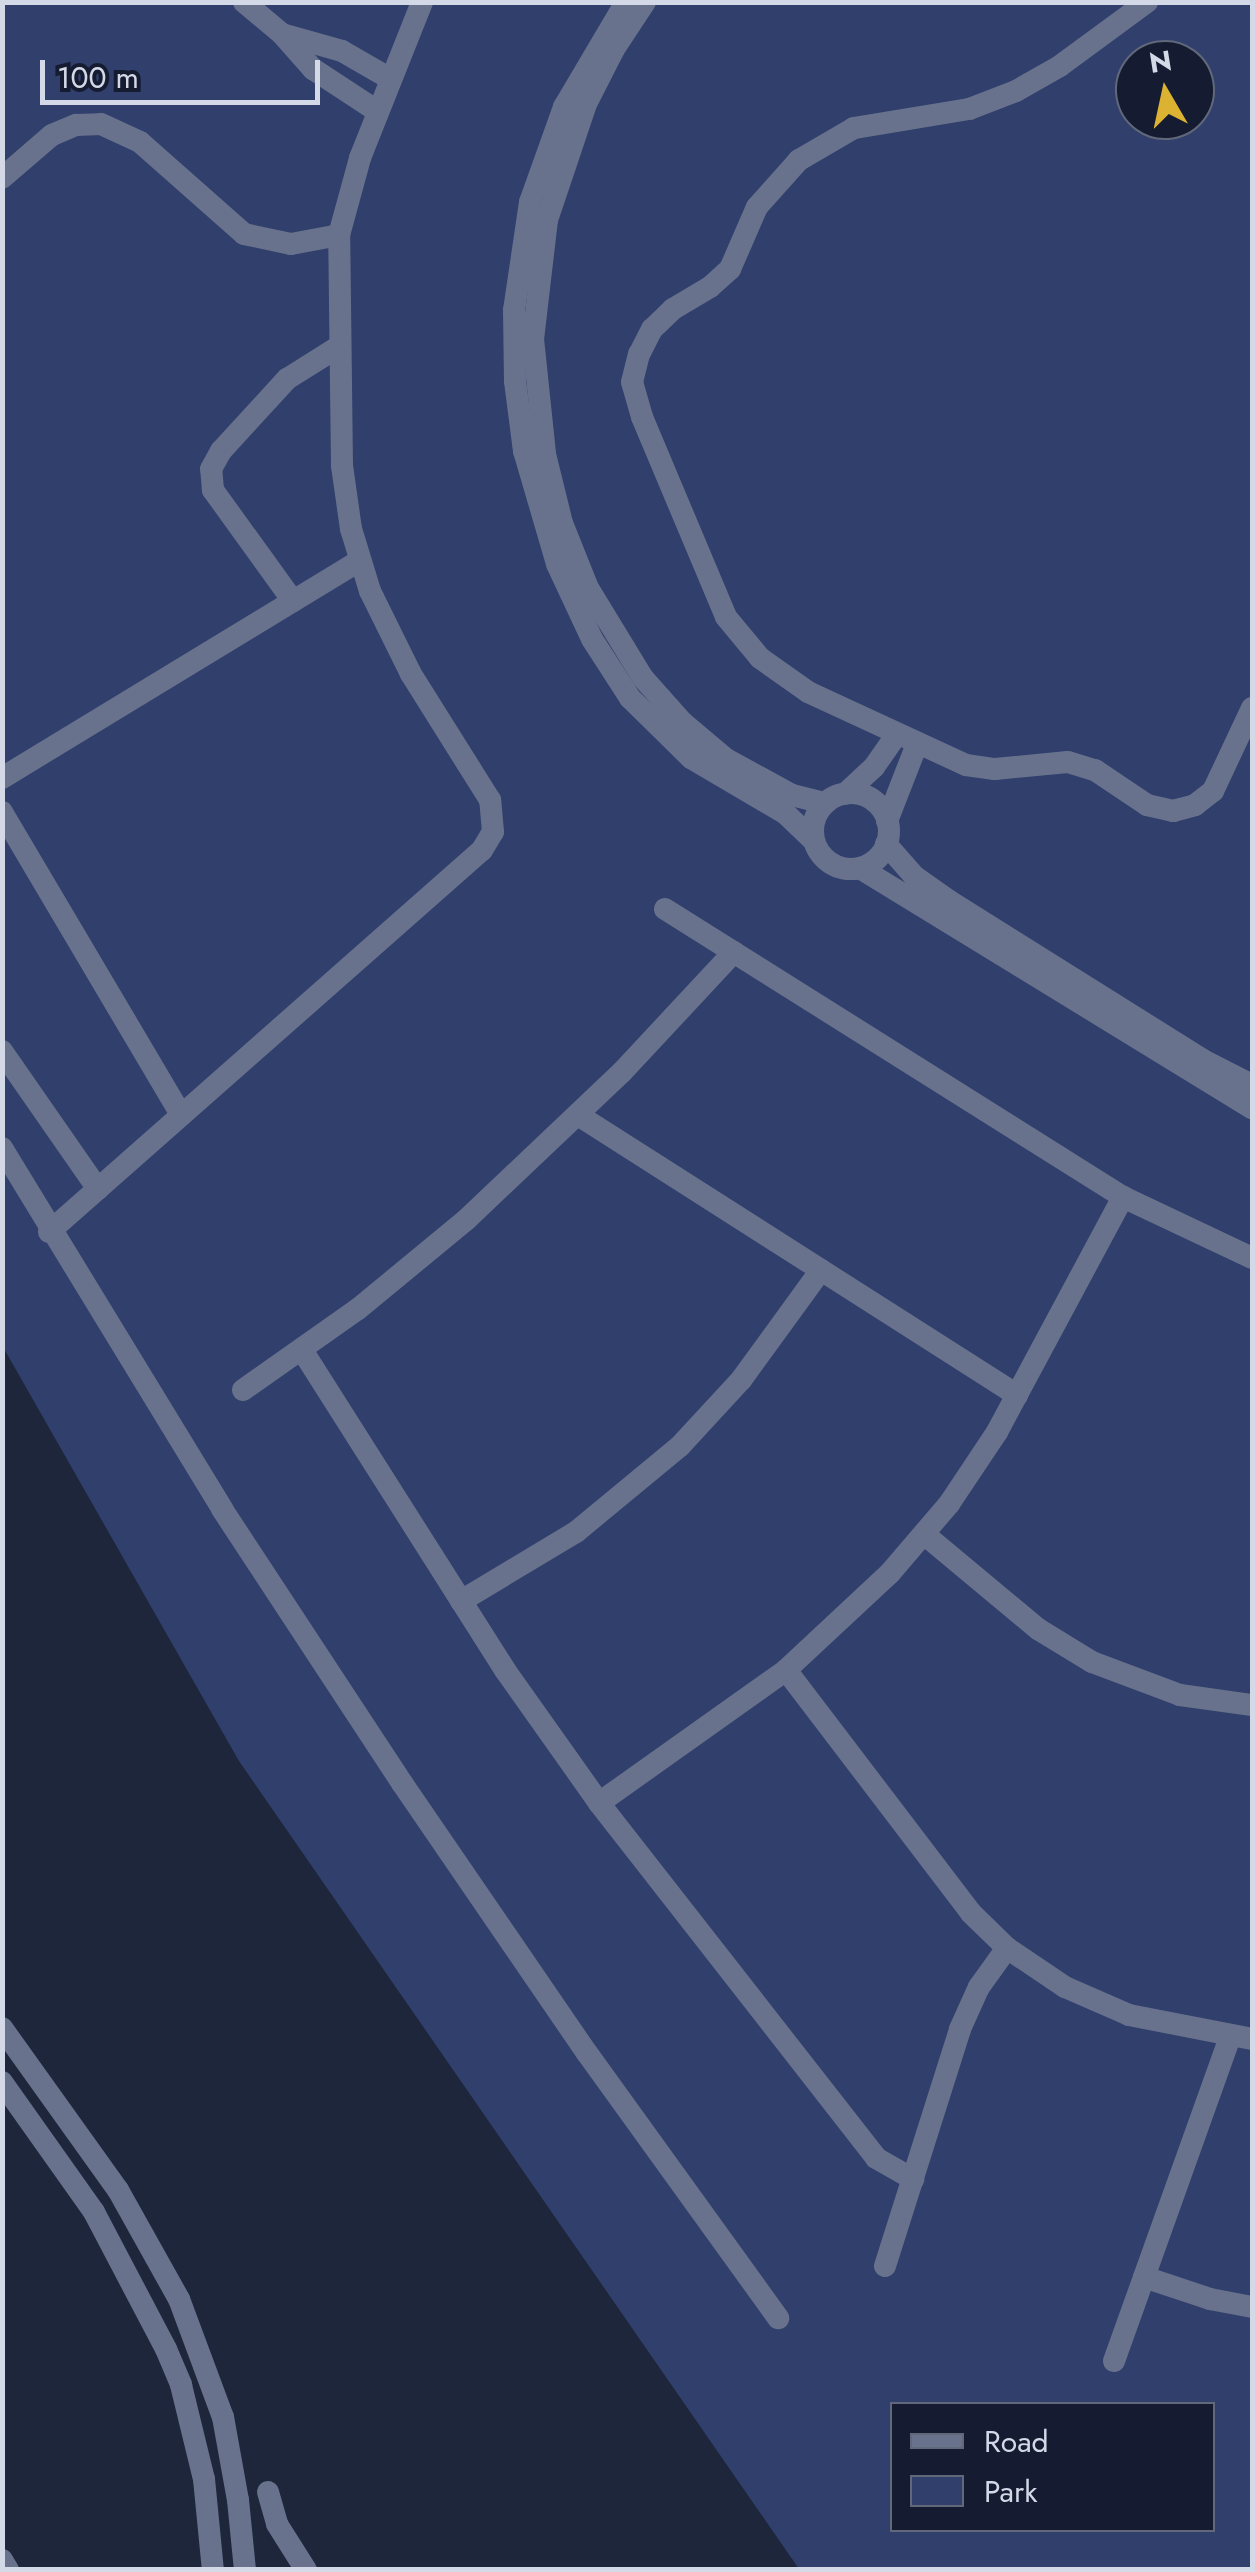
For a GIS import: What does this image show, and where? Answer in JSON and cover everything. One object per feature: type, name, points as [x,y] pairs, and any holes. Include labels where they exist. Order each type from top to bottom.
[{"type":"street","points":[[244,2],[282,34],[313,69],[377,111]]},
{"type":"street","points":[[50,1232],[482,850],[493,832],[490,800],[396,648],[359,560],[342,466],[339,235],[377,111],[422,2]]},
{"type":"street","points":[[626,2],[578,78],[551,136],[522,238],[514,363],[532,486],[574,602],[630,698],[691,758],[786,814],[813,840],[830,864],[860,868],[1252,1108]]},
{"type":"street","points":[[646,2],[586,104],[547,220],[533,339],[545,454],[562,523],[588,588],[643,678],[682,722],[726,759],[792,795],[871,799],[914,876],[1202,1059],[1252,1086]]},
{"type":"street","points":[[1148,2],[1060,66],[1016,91],[945,114],[874,122],[816,147],[769,190],[730,268],[662,318],[639,354],[632,382],[642,417],[726,617],[760,658],[791,682],[906,739],[980,768],[1054,761],[1082,766],[1147,806],[1173,811],[1195,806],[1212,791],[1252,708]]},
{"type":"street","points":[[282,34],[342,50],[390,78]]},
{"type":"street","points":[[2,178],[52,134],[76,125],[101,124],[140,142],[244,234],[291,244],[339,235]]},
{"type":"street","points":[[294,601],[213,490],[211,469],[221,451],[287,379],[311,360],[338,347]]},
{"type":"street","points":[[2,778],[359,560]]},
{"type":"street","points":[[813,840],[814,820],[906,739]]},
{"type":"street","points":[[860,868],[876,860],[887,832],[906,739]]},
{"type":"street","points":[[2,812],[181,1115]]},
{"type":"street","points":[[665,909],[1124,1197],[1252,1258]]},
{"type":"street","points":[[243,1390],[302,1350],[467,1220],[578,1115],[734,952]]},
{"type":"street","points":[[2,1051],[98,1189]]},
{"type":"street","points":[[578,1115],[1017,1395]]},
{"type":"street","points":[[2,1148],[222,1509],[402,1783],[587,2053],[778,2318]]},
{"type":"street","points":[[599,1803],[786,1670],[857,1608],[924,1534],[974,1468],[1124,1197]]},
{"type":"street","points":[[460,1602],[576,1532],[680,1446],[741,1380],[821,1270]]},
{"type":"street","points":[[302,1350],[460,1602],[599,1803],[876,2158],[913,2178]]},
{"type":"street","points":[[924,1534],[1038,1630],[1092,1662],[1180,1695],[1252,1705]]},
{"type":"street","points":[[786,1670],[971,1913],[1007,1948],[1096,2002],[1163,2024],[1241,2038],[1114,2361]]},
{"type":"street","points":[[885,2266],[964,2018],[1007,1948]]},
{"type":"street","points":[[2,2028],[118,2190],[185,2312],[226,2431],[245,2570]]},
{"type":"street","points":[[2,2082],[94,2212],[166,2349],[181,2385],[204,2479],[213,2570]]},
{"type":"street","points":[[1144,2277],[1210,2299],[1252,2307]]},
{"type":"street","points":[[268,2492],[277,2524],[306,2570]]},
{"type":"street","points":[[2,2560],[8,2570]]},
{"type":"green space","points":[[2,3],[1252,3],[1252,2569],[799,2569],[239,1761],[3,1347]]}]
